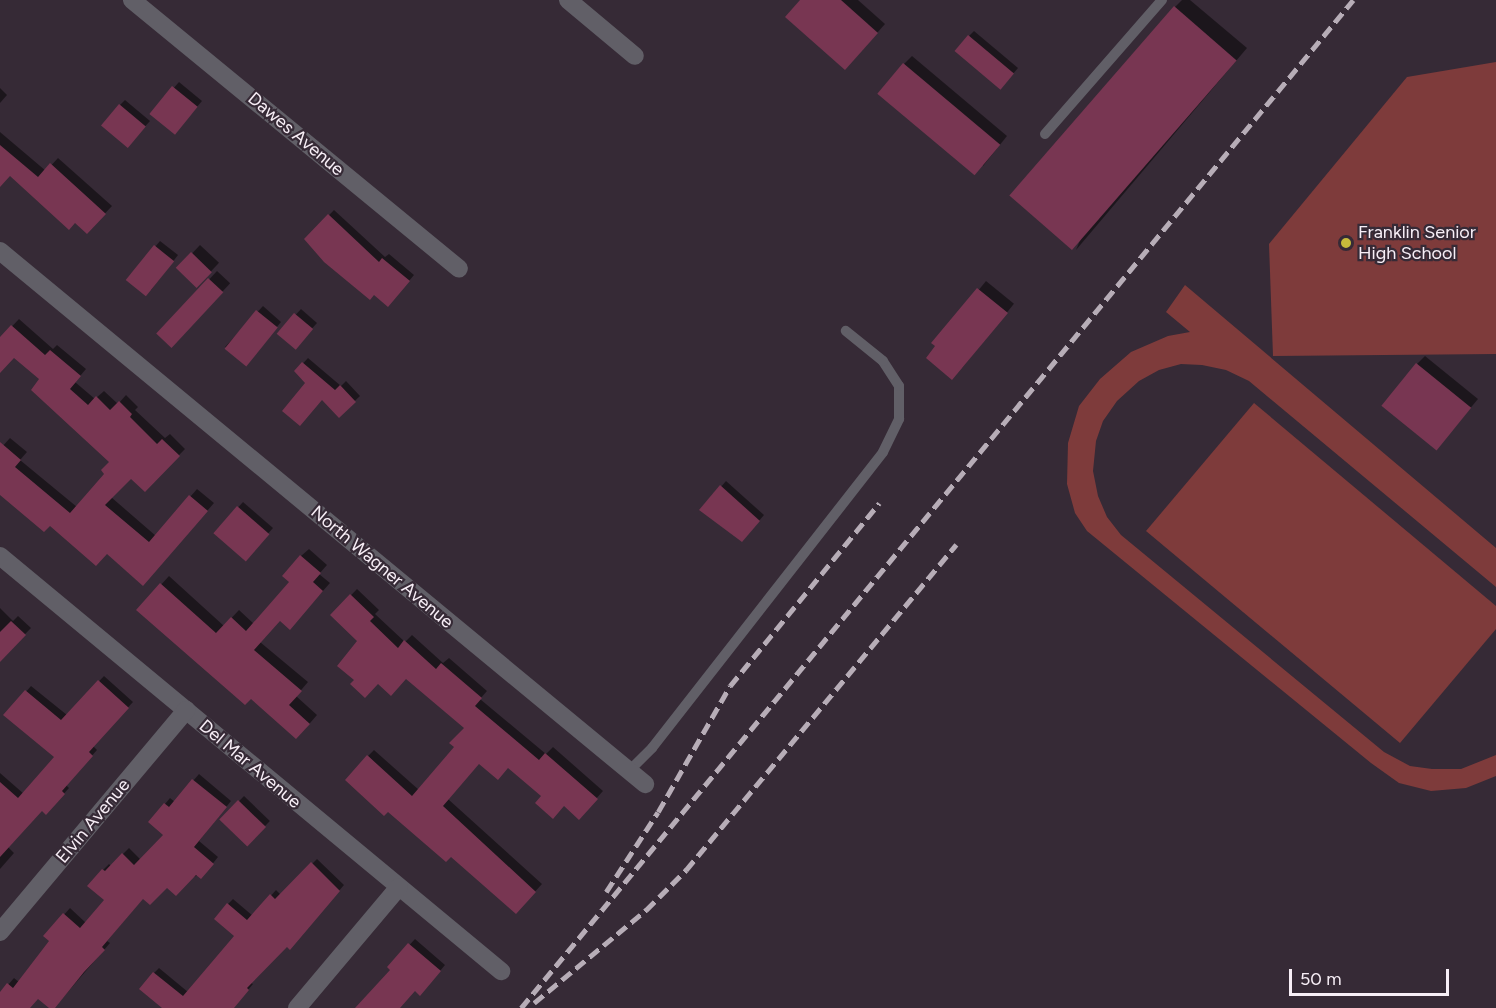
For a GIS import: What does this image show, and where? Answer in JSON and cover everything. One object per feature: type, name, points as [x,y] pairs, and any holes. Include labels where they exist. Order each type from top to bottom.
[{"type":"street","name":"Dawes Avenue","points":[[132,0],[459,269]]},
{"type":"street","points":[[568,0],[635,56]]},
{"type":"street","name":"North Wagner Avenue","points":[[0,251],[645,784]]},
{"type":"street","name":"Del Mar Avenue","points":[[0,556],[501,971]]},
{"type":"street","name":"Elvin Avenue","points":[[0,932],[186,710]]},
{"type":"street","points":[[297,1008],[399,887]]},
{"type":"lane","points":[[1045,134],[1162,0]]},
{"type":"lane","points":[[629,771],[652,748],[883,452],[899,419],[899,386],[883,362],[846,331]]},
{"type":"shaded area","points":[[1496,62],[1496,354],[1273,356],[1269,244],[1407,77]]},
{"type":"shaded area","points":[[1185,285],[1496,548],[1496,587],[1249,381],[1226,370],[1202,365],[1181,364],[1159,370],[1139,381],[1117,401],[1103,421],[1096,441],[1093,471],[1098,496],[1107,517],[1121,535],[1384,752],[1410,766],[1432,769],[1461,769],[1496,755],[1496,776],[1466,788],[1431,791],[1399,783],[1371,763],[1087,531],[1075,513],[1067,484],[1068,443],[1079,406],[1100,379],[1131,352],[1168,336],[1190,332],[1166,312]]},
{"type":"shaded area","points":[[1254,403],[1496,606],[1496,629],[1400,743],[1146,531]]},
{"type":"building","points":[[800,0],[841,0],[878,33],[845,70],[785,17]]},
{"type":"building","points":[[1174,6],[1237,60],[1072,250],[1009,195]]},
{"type":"building","points":[[968,35],[1014,74],[1000,90],[955,51]]},
{"type":"building","points":[[903,63],[1000,145],[975,175],[877,94]]},
{"type":"building","points":[[172,86],[198,107],[175,135],[149,114]]},
{"type":"building","points":[[119,104],[146,126],[128,148],[101,125]]},
{"type":"building","points":[[0,145],[38,177],[50,163],[106,214],[87,234],[75,223],[69,230],[10,176],[0,187]]},
{"type":"building","points":[[328,214],[379,262],[382,258],[410,281],[388,307],[374,295],[370,300],[324,262],[304,239]]},
{"type":"building","points":[[154,245],[174,261],[146,296],[126,280]]},
{"type":"building","points":[[191,252],[212,272],[197,288],[176,268]]},
{"type":"building","points":[[208,278],[223,292],[172,348],[156,334]]},
{"type":"building","points":[[977,288],[1008,313],[952,380],[926,358],[935,346],[931,343]]},
{"type":"building","points":[[256,310],[278,328],[246,366],[225,349]]},
{"type":"building","points":[[294,313],[313,329],[296,350],[277,334]]},
{"type":"building","points":[[11,325],[45,355],[50,350],[81,376],[70,389],[88,405],[96,396],[110,410],[119,401],[132,414],[130,417],[157,444],[162,439],[180,456],[145,492],[131,479],[105,505],[149,542],[189,495],[208,511],[143,586],[107,554],[96,566],[50,526],[44,532],[0,495],[0,442],[21,460],[15,467],[70,513],[104,474],[101,470],[109,462],[31,390],[39,379],[14,358],[0,373],[0,337]]},
{"type":"building","points":[[302,362],[335,390],[340,385],[356,402],[339,418],[322,400],[300,426],[282,411],[305,383],[294,371]]},
{"type":"building","points":[[1416,363],[1471,408],[1437,450],[1381,406]]},
{"type":"building","points":[[720,485],[760,521],[742,542],[699,510]]},
{"type":"building","points":[[237,506],[269,534],[246,561],[213,533]]},
{"type":"building","points":[[300,555],[321,573],[313,582],[323,591],[290,630],[280,621],[254,650],[302,691],[289,705],[310,724],[296,739],[251,699],[245,705],[136,610],[160,583],[216,633],[231,617],[246,631],[289,582],[282,576]]},
{"type":"building","points":[[350,594],[374,617],[370,621],[398,648],[404,640],[436,669],[441,663],[482,698],[475,706],[539,760],[545,753],[598,799],[579,820],[564,806],[553,819],[535,803],[541,796],[508,768],[498,780],[479,764],[443,806],[536,892],[516,914],[451,857],[446,862],[388,812],[384,816],[345,780],[367,755],[412,796],[454,747],[449,743],[464,728],[406,679],[391,696],[378,684],[365,698],[350,684],[354,680],[337,666],[357,641],[330,615]]},
{"type":"building","points":[[11,621],[26,635],[0,662],[0,632]]},
{"type":"building","points":[[98,680],[129,708],[89,752],[93,756],[62,791],[65,794],[46,815],[42,811],[0,857],[0,782],[18,798],[54,757],[3,715],[25,690],[61,720]]},
{"type":"building","points":[[192,779],[227,807],[194,847],[214,864],[201,879],[196,875],[176,896],[167,888],[150,905],[143,899],[102,947],[105,950],[55,1008],[49,1008],[38,999],[30,1008],[0,1008],[0,992],[7,983],[13,988],[49,941],[43,936],[63,913],[80,928],[104,900],[87,886],[102,869],[105,871],[122,853],[134,865],[163,835],[148,822],[164,803],[169,807]]},
{"type":"building","points":[[238,800],[266,827],[247,847],[219,819]]},
{"type":"building","points":[[311,862],[340,891],[290,950],[287,947],[247,988],[249,990],[234,1008],[162,1008],[139,989],[153,972],[183,996],[234,936],[214,919],[227,903],[247,920],[270,894],[275,899]]},
{"type":"building","points":[[408,943],[441,971],[420,996],[415,991],[400,1008],[355,1008],[390,970],[387,967]]},
{"type":"railway","points":[[521,1008],[1353,0]]},
{"type":"railway","points":[[606,892],[658,812],[730,686],[879,503]]},
{"type":"railway","points":[[534,1003],[646,910],[686,870],[956,545]]},
{"type":"place","name":"Franklin Senior High School","points":[[1346,243]]}]
